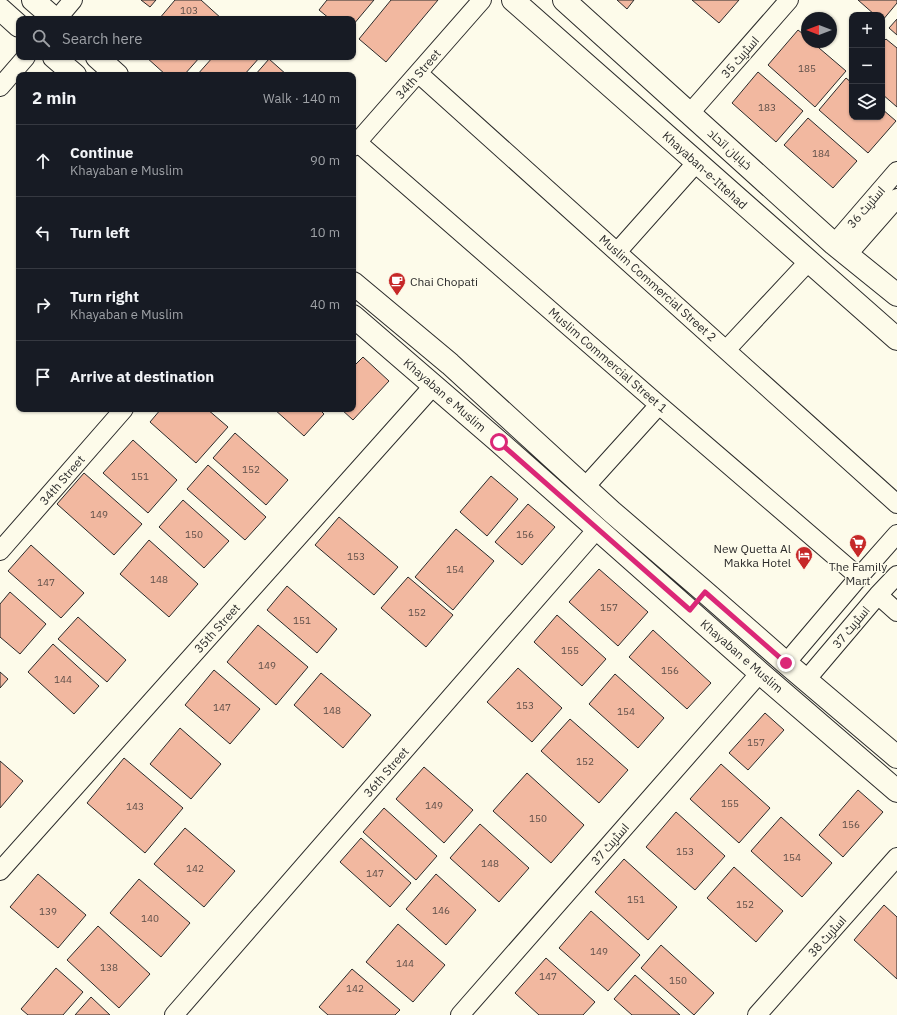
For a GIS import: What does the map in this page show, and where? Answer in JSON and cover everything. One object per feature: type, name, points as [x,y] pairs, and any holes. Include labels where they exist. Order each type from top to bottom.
[{"type":"street","points":[[33,0],[52,16]]},
{"type":"street","points":[[59,16],[73,0]]},
{"type":"street","name":"34th Street","points":[[356,144],[482,0]]},
{"type":"street","name":"Khayaban-e-Ittehad","points":[[513,0],[897,339]]},
{"type":"street","name":"خیابان اتحاد","points":[[564,0],[841,249],[897,295]]},
{"type":"street","name":"اسٹریٹ 35","points":[[690,113],[789,0]]},
{"type":"street","points":[[0,9],[16,23]]},
{"type":"street","points":[[0,87],[23,60]]},
{"type":"street","points":[[58,60],[72,72]]},
{"type":"street","points":[[100,60],[114,72]]},
{"type":"street","name":"Muslim Commercial Street 2","points":[[418,73],[897,504]]},
{"type":"street","name":"Muslim Commercial Street 1","points":[[356,146],[858,577]]},
{"type":"street","points":[[617,252],[697,162]]},
{"type":"street","name":"اسٹریٹ 36","points":[[841,249],[897,171]]},
{"type":"street","name":"اسٹریٹ 36","points":[[841,249],[897,198]]},
{"type":"street","points":[[726,350],[809,261]]},
{"type":"street","name":"Khayaban e Muslim","points":[[356,286],[450,364],[612,512],[897,757]]},
{"type":"street","name":"Khayaban e Muslim","points":[[356,319],[598,528],[760,673],[890,785]]},
{"type":"street","name":"35th Street","points":[[0,871],[434,385]]},
{"type":"street","points":[[585,487],[659,405]]},
{"type":"street","name":"34th Street","points":[[0,551],[121,412]]},
{"type":"street","points":[[499,442],[515,423]]},
{"type":"street","name":"36th Street","points":[[174,1015],[598,528]]},
{"type":"street","points":[[786,663],[858,577],[897,534]]},
{"type":"street","name":"اسٹریٹ 37","points":[[806,680],[897,575]]},
{"type":"street","points":[[690,610],[705,592]]},
{"type":"street","points":[[878,596],[897,612]]},
{"type":"street","name":"اسٹریٹ 37","points":[[460,1015],[760,673]]},
{"type":"street","points":[[890,785],[897,762]]},
{"type":"street","name":"اسٹریٹ 38","points":[[757,1015],[897,857]]},
{"type":"building","points":[[141,0],[156,0],[150,7]]},
{"type":"building","points":[[175,0],[201,0],[219,16],[162,16]]},
{"type":"building","points":[[327,0],[374,0],[356,21],[356,16],[326,16],[319,10]]},
{"type":"building","points":[[391,0],[438,0],[386,62],[359,39]]},
{"type":"building","points":[[617,0],[634,0],[627,9]]},
{"type":"building","points":[[692,0],[739,0],[719,23]]},
{"type":"building","points":[[858,0],[897,0],[897,3],[885,17],[885,12],[872,12]]},
{"type":"building","points":[[897,19],[897,35],[889,28]]},
{"type":"building","points":[[798,30],[801,32],[801,48],[819,48],[846,71],[815,107],[768,65]]},
{"type":"building","points":[[886,39],[897,48],[897,107],[885,97]]},
{"type":"building","points":[[149,60],[197,60],[187,72],[163,72]]},
{"type":"building","points":[[210,60],[257,60],[247,72],[200,72]]},
{"type":"building","points":[[268,60],[270,60],[284,72],[258,72]]},
{"type":"building","points":[[758,72],[803,111],[776,142],[732,103]]},
{"type":"building","points":[[846,78],[849,80],[849,120],[885,120],[885,112],[896,121],[868,153],[819,110]]},
{"type":"building","points":[[808,118],[857,161],[833,188],[784,145]]},
{"type":"building","points":[[363,357],[389,381],[353,420],[344,412],[356,412],[356,364]]},
{"type":"building","points":[[158,412],[210,412],[228,427],[196,463],[150,422]]},
{"type":"building","points":[[277,412],[322,412],[324,414],[304,436]]},
{"type":"building","points":[[235,433],[288,480],[266,505],[213,458]]},
{"type":"building","points":[[133,440],[177,480],[148,513],[103,473]]},
{"type":"building","points":[[208,465],[266,517],[245,540],[187,489]]},
{"type":"building","points":[[84,473],[142,524],[114,555],[57,504]]},
{"type":"building","points":[[491,476],[518,499],[487,536],[460,512]]},
{"type":"building","points":[[183,500],[229,541],[204,568],[159,527]]},
{"type":"building","points":[[528,504],[555,527],[522,565],[495,542]]},
{"type":"building","points":[[339,517],[398,567],[374,595],[315,545]]},
{"type":"building","points":[[456,529],[494,561],[453,610],[415,577]]},
{"type":"building","points":[[149,540],[198,584],[169,617],[120,574]]},
{"type":"building","points":[[31,545],[84,593],[61,618],[8,571]]},
{"type":"building","points":[[599,569],[648,612],[618,646],[569,602]]},
{"type":"building","points":[[408,577],[453,615],[426,647],[381,608]]},
{"type":"building","points":[[287,586],[337,629],[317,653],[267,610]]},
{"type":"building","points":[[10,592],[46,624],[20,654],[0,637],[0,604]]},
{"type":"building","points":[[557,615],[606,659],[582,686],[534,642]]},
{"type":"building","points":[[78,617],[126,660],[107,682],[58,639]]},
{"type":"building","points":[[258,625],[308,667],[276,705],[227,662]]},
{"type":"building","points":[[653,630],[711,683],[687,709],[629,657]]},
{"type":"building","points":[[53,644],[99,686],[74,714],[28,672]]},
{"type":"building","points":[[518,668],[562,708],[532,742],[487,702]]},
{"type":"building","points":[[214,670],[260,709],[230,744],[185,705]]},
{"type":"building","points":[[0,672],[8,679],[0,688]]},
{"type":"building","points":[[321,673],[371,715],[343,748],[294,705]]},
{"type":"building","points":[[615,674],[664,718],[638,748],[589,704]]},
{"type":"building","points":[[765,713],[784,730],[748,770],[729,753]]},
{"type":"building","points":[[570,719],[628,770],[599,803],[541,751]]},
{"type":"building","points":[[180,728],[221,764],[191,799],[150,764]]},
{"type":"building","points":[[124,758],[183,808],[145,853],[87,803]]},
{"type":"building","points":[[0,761],[23,781],[0,808]]},
{"type":"building","points":[[721,764],[770,808],[739,843],[690,799]]},
{"type":"building","points":[[424,767],[473,810],[444,843],[396,799]]},
{"type":"building","points":[[527,773],[584,825],[551,863],[493,811]]},
{"type":"building","points":[[858,790],[883,812],[843,857],[819,835]]},
{"type":"building","points":[[384,808],[437,856],[416,880],[363,832]]},
{"type":"building","points":[[676,812],[725,856],[695,890],[646,847]]},
{"type":"building","points":[[781,817],[832,863],[802,897],[751,851]]},
{"type":"building","points":[[480,824],[529,868],[499,902],[450,858]]},
{"type":"building","points":[[185,828],[235,871],[204,907],[154,864]]},
{"type":"building","points":[[361,838],[411,883],[390,907],[340,862]]},
{"type":"building","points":[[624,859],[677,907],[648,940],[595,892]]},
{"type":"building","points":[[734,867],[783,911],[756,942],[707,898]]},
{"type":"building","points":[[38,874],[86,915],[58,948],[10,907]]},
{"type":"building","points":[[436,874],[476,910],[446,945],[406,909]]},
{"type":"building","points":[[139,879],[190,923],[161,957],[110,913]]},
{"type":"building","points":[[884,905],[897,917],[897,979],[854,940]]},
{"type":"building","points":[[591,911],[640,955],[608,991],[559,948]]},
{"type":"building","points":[[398,924],[445,965],[413,1002],[366,962]]},
{"type":"building","points":[[98,926],[150,974],[119,1008],[67,960]]},
{"type":"building","points":[[661,945],[714,993],[694,1015],[641,968]]},
{"type":"building","points":[[546,958],[595,1002],[583,1015],[539,1015],[515,993]]},
{"type":"building","points":[[56,968],[83,992],[63,1015],[28,1015],[21,1009]]},
{"type":"building","points":[[352,969],[400,1010],[395,1015],[328,1015],[319,1007]]},
{"type":"building","points":[[635,975],[680,1015],[632,1015],[614,999]]},
{"type":"building","points":[[91,997],[110,1015],[75,1015]]},
{"type":"place","name":"Chai Chopati","points":[[397,296]]},
{"type":"place","name":"The Family Mart","points":[[858,558]]},
{"type":"place","name":"New Quetta Al Makka Hotel","points":[[804,570]]},
{"type":"route","points":[[499,442],[690,610],[705,592],[786,663]]}]
